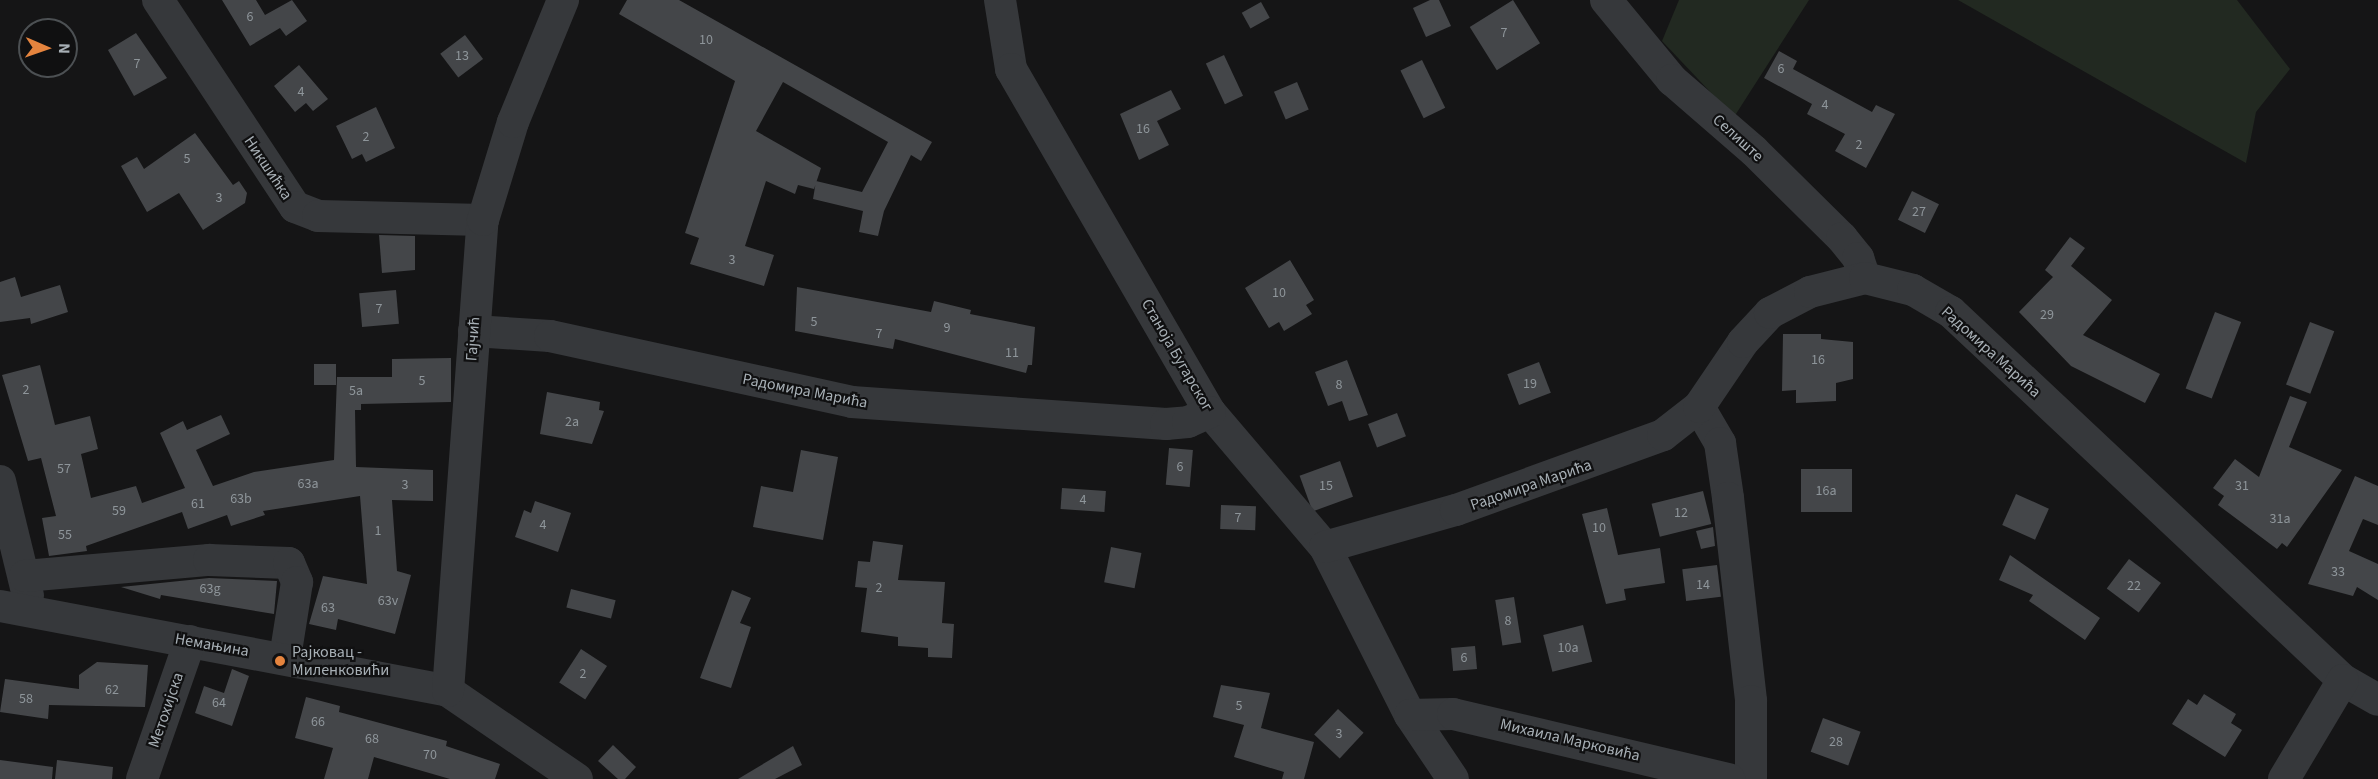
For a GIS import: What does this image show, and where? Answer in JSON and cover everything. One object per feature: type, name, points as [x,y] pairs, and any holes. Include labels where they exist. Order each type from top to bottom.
[{"type":"street","name":"Никшићка","points":[[158,0],[295,207],[318,216],[483,220]]},
{"type":"street","name":"Гајчић","points":[[448,692],[483,220],[513,122],[563,0]]},
{"type":"street","name":"Станоја Бугарског","points":[[1000,0],[1011,69],[1210,412],[1325,547],[1410,715],[1453,779]]},
{"type":"street","name":"Селиште","points":[[1606,0],[1672,80],[1754,151],[1842,238],[1858,258],[1866,278]]},
{"type":"street","name":"Радомира Марића","points":[[1325,547],[1456,510],[1620,454],[1663,435],[1699,407],[1743,342],[1770,313],[1810,292],[1866,278],[1913,290],[1951,312],[2343,680],[2378,700]]},
{"type":"street","name":"Радомира Марића","points":[[474,331],[550,336],[852,402],[1166,424],[1188,423],[1210,412]]},
{"type":"street","points":[[1699,407],[1720,443],[1728,498],[1751,701],[1752,779]]},
{"type":"street","points":[[0,481],[25,576],[13,608]]},
{"type":"street","points":[[25,576],[209,560],[289,563],[297,582],[285,658]]},
{"type":"street","name":"Немањина","points":[[13,608],[285,658],[448,692],[577,779]]},
{"type":"street","name":"Метохијска","points":[[142,779],[190,641]]},
{"type":"street","points":[[2284,779],[2343,680]]},
{"type":"street","name":"Михаила Марковића","points":[[1410,715],[1453,714],[1729,779]]},
{"type":"shaded area","points":[[1679,0],[1809,0],[1734,117],[1662,41]]},
{"type":"shaded area","points":[[1958,0],[2237,0],[2290,69],[2256,112],[2246,163]]},
{"type":"building","points":[[222,0],[256,0],[265,15],[292,0],[307,21],[286,36],[280,28],[250,46]]},
{"type":"building","points":[[627,0],[679,0],[932,142],[921,161],[911,155],[884,211],[878,236],[859,232],[863,211],[813,199],[815,185],[814,189],[798,185],[795,194],[766,181],[745,246],[774,255],[764,286],[690,264],[699,238],[685,233],[735,81],[619,14]],"holes":[[[783,82],[888,142],[862,192],[817,181],[821,168],[756,131]]]},
{"type":"building","points":[[1430,0],[1439,0],[1451,26],[1426,37],[1413,8]]},
{"type":"building","points":[[1513,0],[1540,43],[1497,70],[1470,27]]},
{"type":"building","points":[[1261,2],[1270,18],[1250,28],[1242,13]]},
{"type":"building","points":[[136,33],[167,78],[134,96],[108,50]]},
{"type":"building","points":[[465,35],[483,59],[458,78],[440,54]]},
{"type":"building","points":[[1779,51],[1797,61],[1793,69],[1872,112],[1876,105],[1895,114],[1866,168],[1835,151],[1845,134],[1807,114],[1812,104],[1764,78]]},
{"type":"building","points":[[1224,55],[1243,96],[1225,104],[1206,63]]},
{"type":"building","points":[[1422,60],[1445,108],[1424,118],[1400,71]]},
{"type":"building","points":[[299,65],[328,99],[313,111],[306,103],[295,112],[274,86]]},
{"type":"building","points":[[1297,82],[1309,110],[1286,119],[1274,92]]},
{"type":"building","points":[[1171,90],[1181,109],[1157,121],[1169,145],[1139,160],[1120,114]]},
{"type":"building","points":[[376,107],[395,148],[366,162],[362,154],[352,159],[336,126]]},
{"type":"building","points":[[195,133],[233,185],[239,181],[247,193],[245,203],[203,230],[179,193],[147,212],[121,166],[137,157],[144,169]]},
{"type":"building","points":[[1912,191],[1939,204],[1925,233],[1898,220]]},
{"type":"building","points":[[379,235],[415,236],[415,270],[382,273]]},
{"type":"building","points":[[2070,237],[2085,248],[2071,266],[2112,300],[2083,335],[2160,374],[2145,403],[2071,366],[2019,312],[2053,277],[2045,270]]},
{"type":"building","points":[[1290,260],[1314,300],[1306,305],[1312,314],[1284,331],[1279,322],[1269,328],[1245,288]]},
{"type":"building","points":[[15,277],[21,297],[60,285],[68,312],[31,324],[30,318],[0,322],[0,282]]},
{"type":"building","points":[[797,287],[931,312],[934,301],[971,310],[970,314],[1035,327],[1032,365],[1028,365],[1026,373],[895,339],[893,349],[795,331]]},
{"type":"building","points":[[396,290],[399,324],[362,327],[359,293]]},
{"type":"building","points":[[2215,312],[2241,322],[2212,399],[2186,389]]},
{"type":"building","points":[[2310,322],[2334,331],[2310,394],[2286,385]]},
{"type":"building","points":[[1783,334],[1821,334],[1821,339],[1853,342],[1853,379],[1836,383],[1836,401],[1796,403],[1796,390],[1782,391]]},
{"type":"building","points":[[451,358],[451,402],[361,404],[361,410],[355,410],[356,467],[433,470],[433,501],[392,500],[397,571],[411,575],[395,634],[338,619],[336,630],[309,624],[323,576],[367,584],[360,496],[263,511],[265,515],[231,526],[227,515],[188,529],[182,512],[86,546],[87,551],[49,556],[42,518],[56,516],[41,458],[28,461],[2,375],[40,365],[55,425],[90,416],[98,449],[81,454],[91,498],[136,486],[142,503],[185,488],[160,433],[183,421],[187,430],[221,415],[230,434],[196,450],[213,486],[254,472],[334,460],[337,377],[392,377],[392,359]]},
{"type":"building","points":[[1347,360],[1368,415],[1349,421],[1342,401],[1328,406],[1315,372]]},
{"type":"building","points":[[1539,362],[1551,393],[1519,405],[1507,374]]},
{"type":"building","points":[[314,364],[336,364],[336,385],[314,385]]},
{"type":"building","points":[[547,392],[600,402],[599,410],[604,411],[592,444],[540,434]]},
{"type":"building","points":[[2290,396],[2307,402],[2289,447],[2342,470],[2287,547],[2282,543],[2277,549],[2218,505],[2224,496],[2213,488],[2235,459],[2259,477]]},
{"type":"building","points":[[1397,413],[1406,436],[1377,447],[1368,424]]},
{"type":"building","points":[[1169,448],[1193,450],[1190,487],[1166,485]]},
{"type":"building","points":[[801,450],[838,457],[823,540],[753,527],[761,486],[793,492]]},
{"type":"building","points":[[1340,461],[1353,497],[1313,511],[1300,476]]},
{"type":"building","points":[[1801,469],[1852,469],[1852,512],[1801,512]]},
{"type":"building","points":[[2355,476],[2378,486],[2378,525],[2363,519],[2349,551],[2378,564],[2378,600],[2357,587],[2353,596],[2308,584]]},
{"type":"building","points":[[1062,488],[1106,491],[1104,512],[1061,509]]},
{"type":"building","points":[[1703,491],[1711,524],[1660,537],[1652,504]]},
{"type":"building","points":[[2016,494],[2049,509],[2035,540],[2002,525]]},
{"type":"building","points":[[535,501],[571,513],[558,552],[515,537],[524,510],[531,513]]},
{"type":"building","points":[[1221,505],[1256,506],[1255,530],[1220,529]]},
{"type":"building","points":[[1607,508],[1618,555],[1660,548],[1665,583],[1624,589],[1626,600],[1606,604],[1582,514]]},
{"type":"building","points":[[1713,527],[1715,546],[1701,549],[1696,531]]},
{"type":"building","points":[[873,541],[903,545],[898,580],[945,582],[942,623],[954,624],[952,658],[928,657],[928,648],[898,646],[898,637],[861,632],[867,588],[855,587],[858,561],[870,562]]},
{"type":"building","points":[[1111,547],[1141,553],[1135,588],[1104,582]]},
{"type":"building","points":[[2010,555],[2100,618],[2085,640],[2029,601],[2033,595],[1999,580]]},
{"type":"building","points":[[2129,559],[2161,583],[2139,613],[2107,589]]},
{"type":"building","points":[[1717,565],[1721,597],[1686,601],[1682,569]]},
{"type":"building","points":[[209,578],[277,581],[274,614],[161,595],[160,599],[121,587]]},
{"type":"building","points":[[571,589],[616,600],[611,619],[566,607]]},
{"type":"building","points":[[732,590],[751,598],[740,623],[751,627],[731,688],[700,678]]},
{"type":"building","points":[[1514,597],[1521,642],[1502,645],[1495,600]]},
{"type":"building","points":[[1583,625],[1592,662],[1552,672],[1543,635]]},
{"type":"building","points":[[1475,646],[1477,669],[1453,671],[1451,648]]},
{"type":"building","points":[[581,649],[607,666],[585,699],[559,683]]},
{"type":"building","points":[[97,662],[148,665],[145,707],[49,705],[48,719],[0,712],[5,679],[79,689],[79,675]]},
{"type":"building","points":[[232,669],[249,676],[232,726],[195,713],[204,686],[224,693]]},
{"type":"building","points":[[1221,685],[1270,693],[1261,728],[1314,742],[1304,779],[1282,779],[1284,772],[1234,757],[1244,725],[1213,717]]},
{"type":"building","points":[[2204,694],[2236,714],[2231,723],[2242,730],[2225,757],[2172,724],[2188,699],[2197,705]]},
{"type":"building","points":[[306,697],[340,706],[339,712],[447,741],[446,746],[500,764],[495,779],[450,779],[374,757],[368,779],[324,779],[333,748],[295,738]]},
{"type":"building","points":[[1338,709],[1364,733],[1340,758],[1314,735]]},
{"type":"building","points":[[1823,718],[1861,732],[1848,766],[1811,752]]},
{"type":"building","points":[[613,745],[636,767],[625,779],[618,779],[598,761]]},
{"type":"building","points":[[793,746],[802,765],[775,779],[738,779]]},
{"type":"building","points":[[0,760],[53,767],[52,779],[0,779]]},
{"type":"building","points":[[57,760],[113,767],[112,779],[55,779]]},
{"type":"place","name":"Рајковац - Миленковићи","points":[[280,661]]}]
